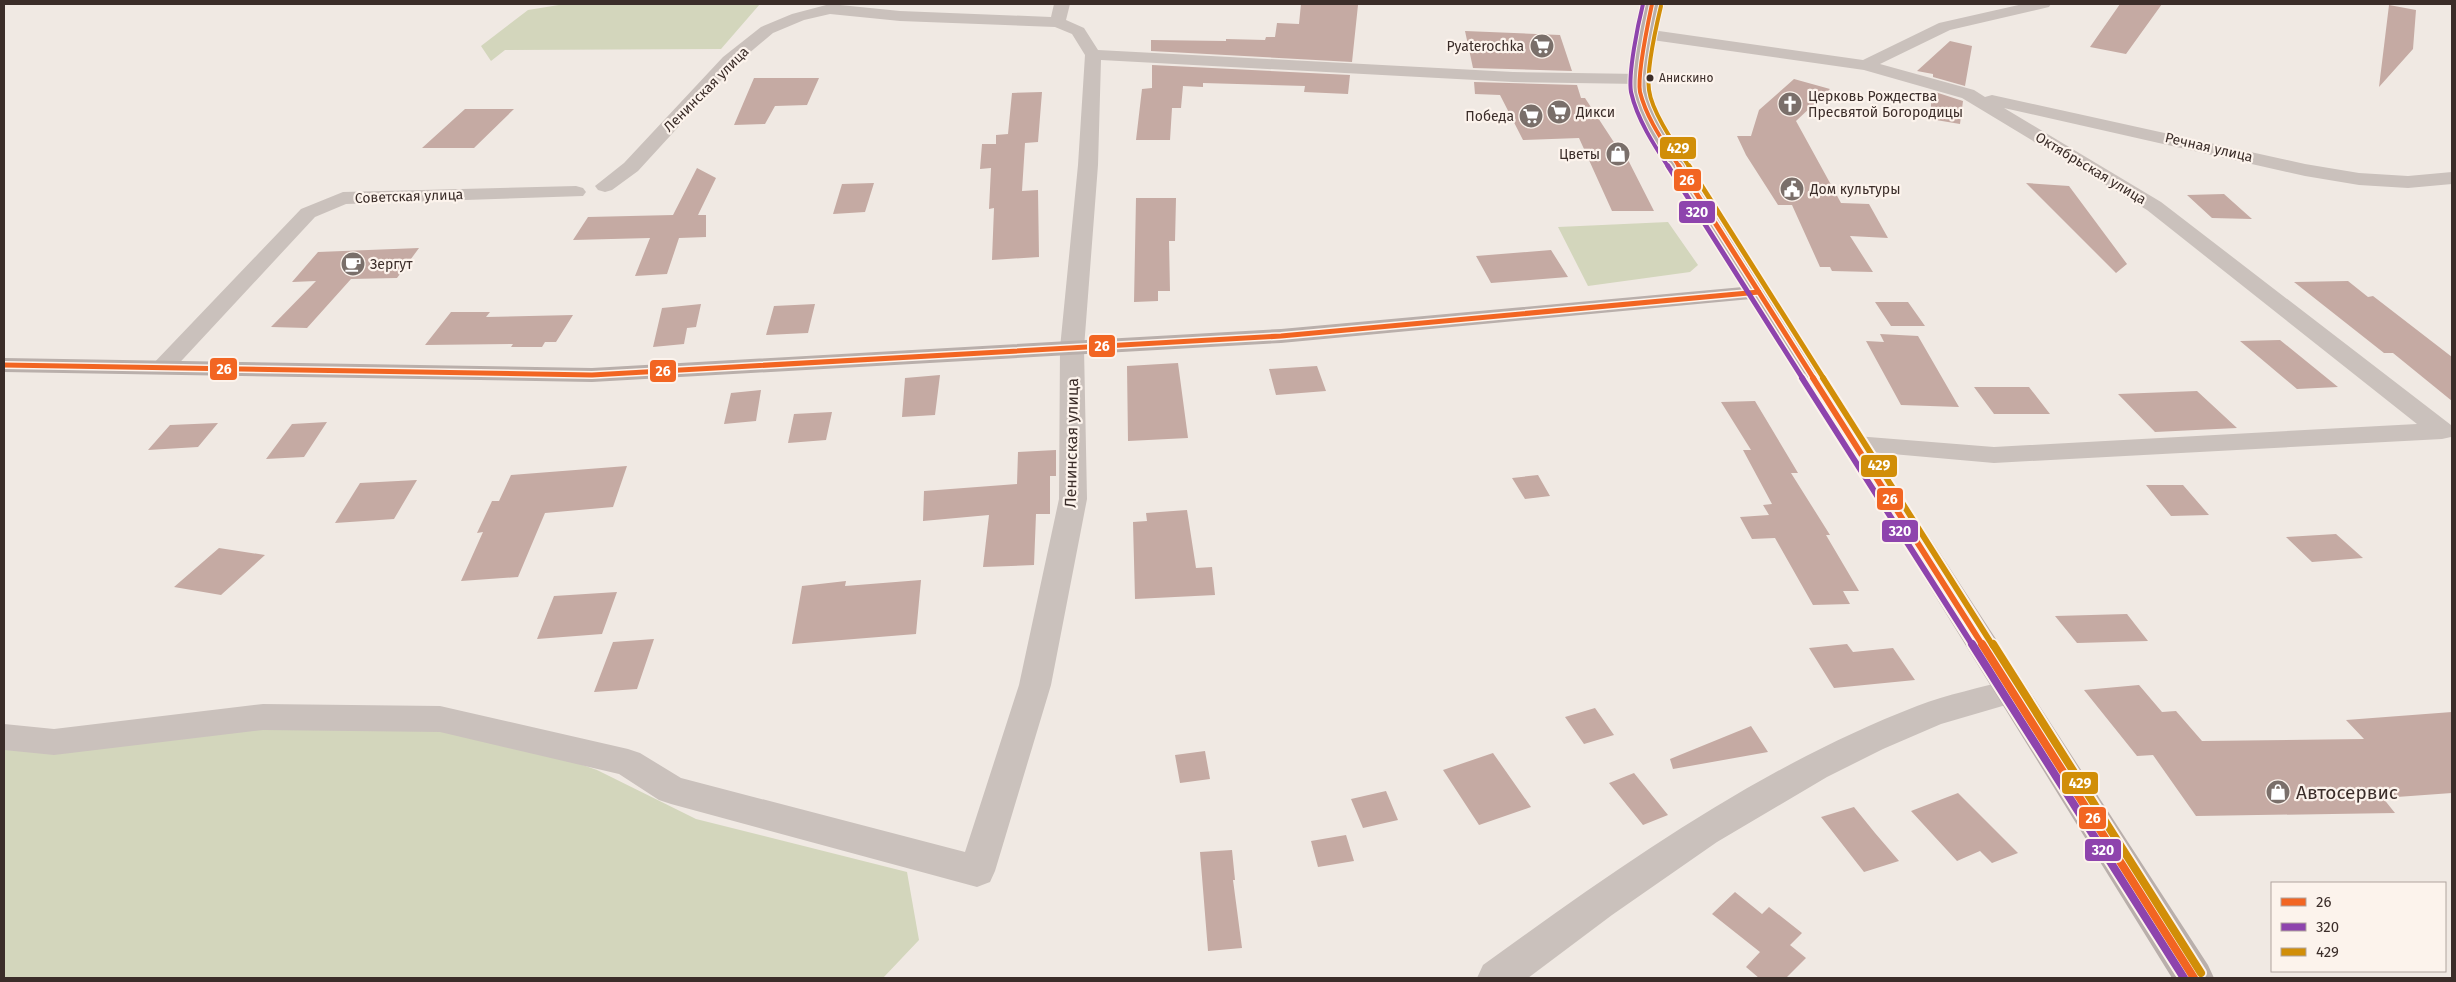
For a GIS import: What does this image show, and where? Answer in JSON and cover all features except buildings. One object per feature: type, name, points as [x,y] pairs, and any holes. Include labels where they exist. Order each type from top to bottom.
[{"type":"main road","points":[[1652,4],[1645,34],[1640,91],[1656,129],[2194,978]]},
{"type":"main road","points":[[4,365],[592,375],[1281,336],[1759,292]]},
{"type":"street","points":[[1058,22],[1062,4]]},
{"type":"street","points":[[1865,65],[1945,26],[2043,4]]},
{"type":"street","name":"Ленинская улица","points":[[4,738],[54,742],[263,717],[440,719],[628,763],[671,790],[977,871],[1035,685],[1073,499],[1072,348],[1088,165],[1093,55],[1078,30],[1058,22],[900,16],[830,9],[798,17],[767,30],[729,61],[631,167],[605,186]]},
{"type":"street","name":"Октябрьская улица","points":[[1645,34],[1865,65],[1968,94],[2154,206],[2442,431],[1994,455],[1856,444]]},
{"type":"street","points":[[1093,55],[1512,77],[1640,79]]},
{"type":"street","name":"Речная улица","points":[[1968,94],[2210,147],[2305,170],[2359,179],[2408,182],[2452,178]]},
{"type":"street","name":"Советская улица","points":[[162,367],[308,213],[343,198],[576,192]]},
{"type":"street","points":[[1497,978],[1576,920],[1698,837],[1807,770],[1929,715],[2012,691]]},
{"type":"green space","points":[[565,4],[760,4],[721,49],[505,50],[491,61],[481,46],[528,10]]},
{"type":"green space","points":[[1668,222],[1698,265],[1690,272],[1588,286],[1558,227]]},
{"type":"green space","points":[[147,730],[482,730],[597,770],[696,819],[907,872],[919,940],[883,978],[4,978],[4,734]]},
{"type":"transit line","name":"320","points":[[1643,4],[1636,33],[1631,91],[1647,133],[2184,978]]},
{"type":"transit line","name":"26","points":[[1652,4],[1645,34],[1640,91],[1655,129],[2194,978]]},
{"type":"transit line","name":"429","points":[[1661,6],[1654,35],[1649,90],[1663,125],[2201,973]]},
{"type":"transit line","name":"26","points":[[4,365],[592,375],[1281,336],[1759,292]]},
{"type":"place","name":"Pyaterochka","points":[[1542,46]]},
{"type":"place","name":"Анискино","points":[[1650,78]]},
{"type":"place","name":"Церковь Рождества Пресвятой Богородицы","points":[[1790,104]]},
{"type":"place","name":"Дикси","points":[[1559,112]]},
{"type":"place","name":"Победа","points":[[1531,116]]},
{"type":"place","name":"Цветы","points":[[1618,154]]},
{"type":"place","name":"Дом культуры","points":[[1792,189]]},
{"type":"place","name":"Зергут","points":[[353,264]]},
{"type":"place","name":"Автосервис","points":[[2278,792]]}]
